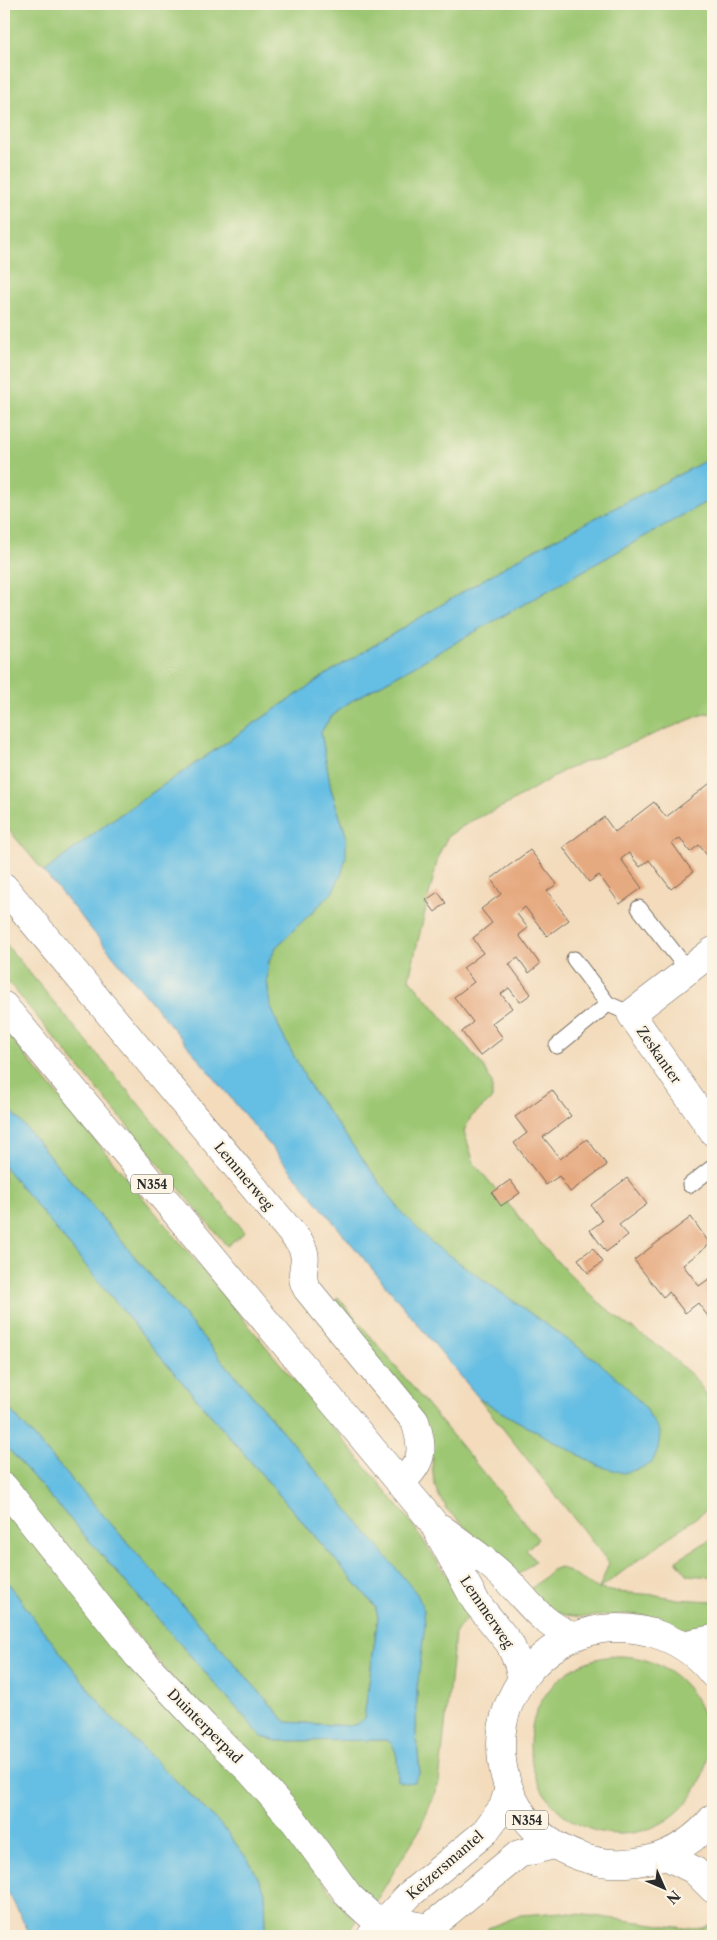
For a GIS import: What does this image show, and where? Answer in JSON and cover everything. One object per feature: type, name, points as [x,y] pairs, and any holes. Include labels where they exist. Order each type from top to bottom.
[{"type":"street","name":"Lemmerweg","points":[[4,887],[300,1243],[306,1257],[302,1278],[307,1289],[415,1421],[420,1440],[418,1460],[413,1471],[400,1483]]},
{"type":"street","name":"Zeskanter","points":[[713,951],[688,970],[619,1009],[713,1132]]},
{"type":"street","name":"Lemmerweg","points":[[4,1006],[432,1521],[476,1602],[510,1644],[522,1679]]},
{"type":"street","name":"Duinterperpad","points":[[4,1487],[138,1656],[204,1726],[250,1771],[295,1822],[349,1896],[372,1917],[378,1928],[424,1932]]},
{"type":"street","name":"Lemmerweg","points":[[432,1521],[504,1577],[542,1618],[558,1630],[574,1637]]},
{"type":"street","name":"N354","points":[[713,1674],[697,1656],[681,1645],[659,1634],[622,1628],[597,1630],[574,1637],[545,1654],[522,1679],[510,1701],[501,1738],[502,1763],[509,1788],[527,1820],[554,1845],[577,1857],[601,1863],[640,1862],[664,1855],[695,1837],[713,1818]]},
{"type":"street","points":[[681,1645],[713,1639]]},
{"type":"street","name":"Keizersmantel","points":[[378,1928],[418,1887],[484,1833],[503,1807],[509,1788]]},
{"type":"street","points":[[424,1932],[519,1854],[554,1845]]},
{"type":"street","points":[[664,1855],[694,1870],[713,1890]]},
{"type":"lane","points":[[639,908],[688,970]]},
{"type":"lane","points":[[557,1046],[619,1009],[574,959]]},
{"type":"lane","points":[[690,1185],[713,1167]]},
{"type":"green space","points":[[4,4],[713,4],[713,457],[526,554],[333,670],[109,822],[44,872],[4,824]]},
{"type":"green space","points":[[713,498],[713,714],[706,713],[563,771],[508,804],[471,821],[448,836],[439,854],[409,978],[484,1067],[492,1083],[492,1099],[471,1117],[464,1131],[474,1163],[550,1254],[593,1297],[623,1322],[665,1351],[694,1377],[713,1404],[713,1505],[599,1589],[609,1563],[478,1397],[501,1412],[599,1466],[596,1360],[433,1244],[402,1213],[312,1090],[280,1030],[270,1005],[267,980],[269,961],[276,947],[332,893],[346,835],[331,789],[321,732],[330,718],[348,703]]},
{"type":"green space","points":[[4,942],[245,1232],[227,1246],[4,977]]},
{"type":"green space","points":[[4,1030],[408,1518],[473,1614],[463,1622],[455,1634],[439,1782],[420,1829],[376,1901],[369,1900],[209,1722],[4,1476],[4,1444],[262,1737],[277,1741],[387,1740],[396,1753],[398,1781],[420,1773],[416,1734],[417,1689],[321,1477],[4,1102]]},
{"type":"green space","points":[[4,1166],[164,1361],[375,1606],[378,1617],[364,1718],[358,1724],[349,1726],[286,1722],[4,1403]]},
{"type":"green space","points":[[338,1297],[538,1539],[526,1550],[535,1561],[517,1576],[445,1508],[446,1506],[438,1495],[434,1483],[432,1457],[332,1305]]},
{"type":"green space","points":[[4,1501],[268,1803],[338,1902],[356,1921],[345,1936],[264,1936],[266,1927],[265,1892],[251,1864],[224,1828],[112,1718],[38,1624],[4,1577]]},
{"type":"green space","points":[[713,1538],[713,1577],[688,1575],[676,1560]]},
{"type":"green space","points":[[560,1567],[599,1589],[677,1599],[713,1601],[713,1626],[682,1629],[646,1616],[629,1614],[582,1617],[565,1615],[555,1611],[529,1591],[552,1570]]},
{"type":"green space","points":[[628,1656],[661,1666],[676,1676],[688,1688],[698,1703],[704,1719],[707,1728],[707,1762],[698,1787],[688,1802],[676,1814],[661,1824],[636,1833],[610,1834],[577,1824],[562,1814],[550,1802],[540,1787],[531,1762],[530,1736],[540,1703],[550,1688],[562,1676],[577,1666],[602,1657]]},
{"type":"green space","points":[[562,1912],[693,1929],[703,1928],[713,1923],[713,1936],[583,1936],[555,1930],[550,1936],[487,1936],[488,1928],[521,1915]]},
{"type":"water","points":[[713,457],[713,498],[348,703],[330,718],[321,732],[331,789],[346,835],[346,857],[342,873],[332,893],[276,947],[269,961],[267,980],[270,1004],[280,1030],[312,1090],[402,1213],[433,1244],[596,1360],[624,1384],[644,1407],[660,1432],[658,1450],[652,1462],[639,1469],[623,1473],[599,1466],[501,1412],[478,1397],[44,872],[109,822],[333,670],[526,554]]},
{"type":"water","points":[[4,1102],[321,1477],[417,1594],[424,1610],[425,1625],[417,1689],[416,1734],[420,1773],[414,1782],[405,1783],[398,1781],[396,1753],[387,1740],[277,1741],[262,1737],[4,1444],[4,1403],[286,1722],[349,1726],[358,1724],[364,1718],[378,1617],[375,1606],[164,1361],[4,1166]]},
{"type":"water","points":[[4,1577],[38,1624],[112,1718],[224,1828],[251,1864],[265,1892],[266,1927],[264,1936],[31,1936],[4,1884]]},
{"type":"building","points":[[713,781],[713,863],[699,845],[690,852],[680,838],[672,843],[693,872],[671,889],[649,860],[640,867],[629,853],[621,859],[642,888],[620,904],[599,875],[589,882],[563,847],[604,817],[615,832],[654,802],[666,817]]},
{"type":"building","points":[[530,850],[557,884],[547,891],[569,920],[547,936],[525,907],[517,914],[528,928],[519,935],[540,964],[529,973],[518,958],[509,964],[531,994],[520,1002],[509,988],[501,994],[512,1008],[492,1023],[503,1038],[480,1056],[462,1032],[473,1022],[454,997],[474,982],[463,968],[483,953],[473,938],[492,923],[481,909],[501,894],[491,879]]},
{"type":"building","points":[[438,892],[446,903],[435,912],[426,900]]},
{"type":"building","points":[[552,1090],[571,1116],[543,1137],[560,1159],[587,1139],[607,1165],[570,1192],[559,1176],[546,1185],[514,1143],[527,1133],[515,1117]]},
{"type":"building","points":[[627,1178],[647,1204],[619,1225],[628,1235],[606,1252],[590,1230],[602,1221],[591,1205]]},
{"type":"building","points":[[510,1180],[520,1193],[501,1206],[492,1193]]},
{"type":"building","points":[[691,1217],[710,1244],[683,1265],[699,1286],[713,1276],[713,1317],[710,1319],[698,1303],[685,1313],[669,1292],[663,1297],[634,1260]]},
{"type":"building","points":[[593,1248],[603,1262],[588,1273],[578,1259]]}]
